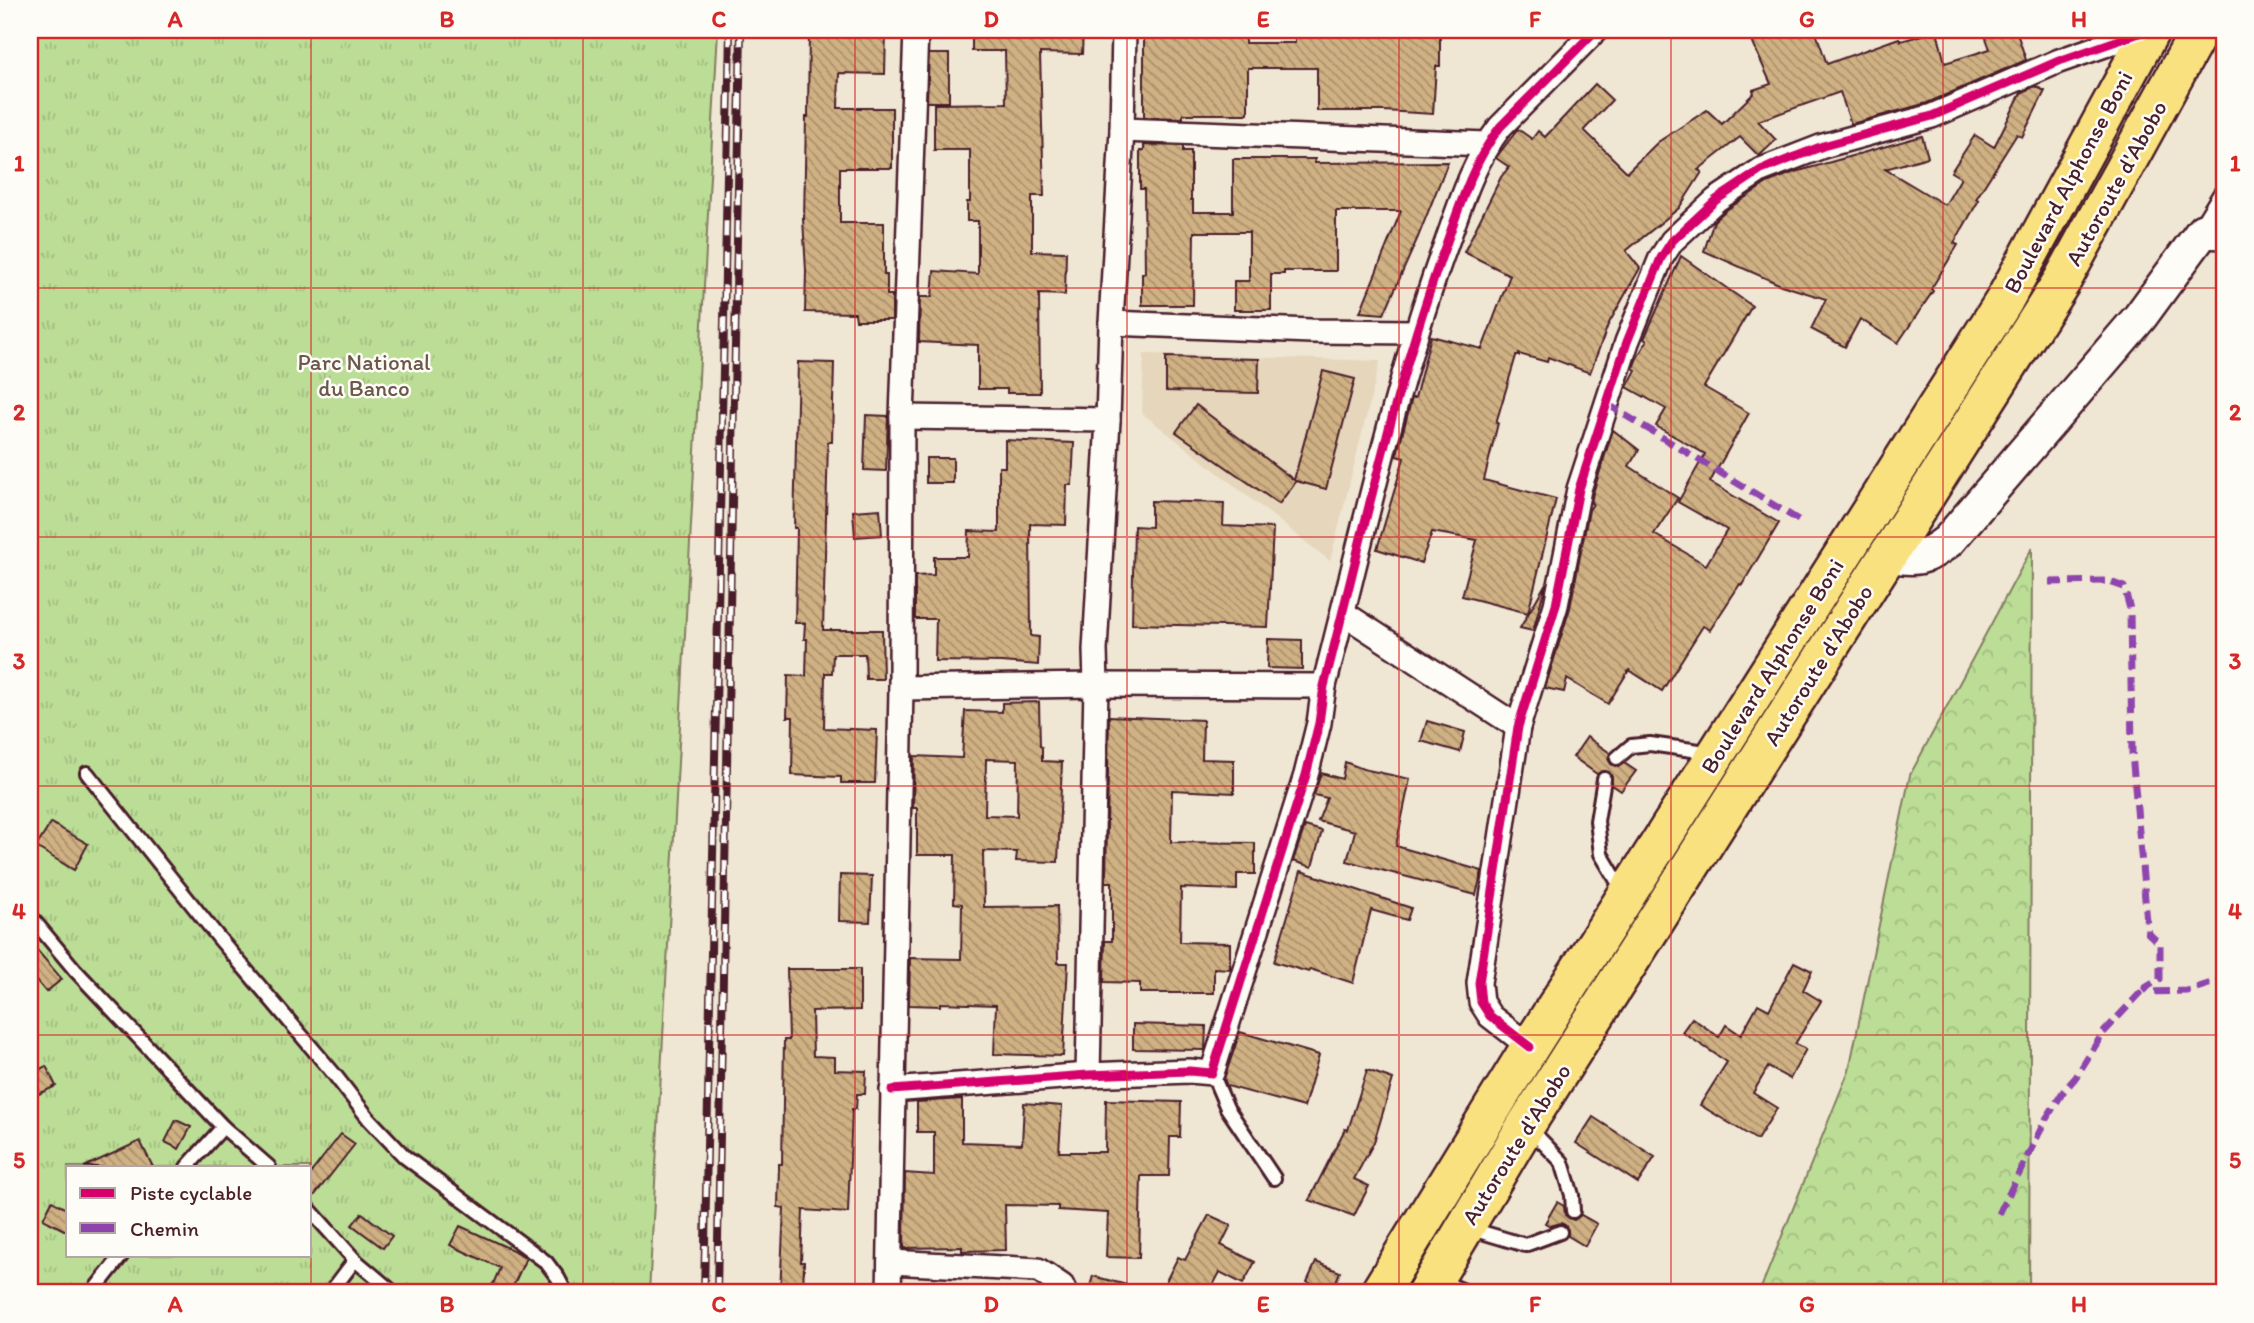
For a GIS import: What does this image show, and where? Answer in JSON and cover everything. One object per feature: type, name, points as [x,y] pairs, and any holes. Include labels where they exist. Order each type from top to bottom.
[{"type":"main road","name":"Boulevard Alphonse Boni","points":[[1379,1293],[1530,1047],[2004,301],[2149,30]]},
{"type":"main road","name":"Autoroute d'Abobo","points":[[1430,1286],[1526,1125],[2062,281],[2200,30]]},
{"type":"main road","points":[[1887,555],[1911,559],[1932,553],[1948,541],[2214,231]]},
{"type":"street","points":[[889,1293],[901,688],[902,417],[916,30]]},
{"type":"street","points":[[1088,1075],[1095,650],[1122,130],[1124,30]]},
{"type":"street","points":[[892,1090],[1088,1075],[1189,1071],[1212,1073],[1306,775],[1319,723],[1324,686],[1415,332],[1465,191],[1487,144],[1500,127],[1596,30]]},
{"type":"street","points":[[1530,1047],[1490,1016],[1481,1002],[1479,983],[1518,727],[1556,605],[1579,489],[1627,342],[1661,258],[1672,242],[1716,200],[1761,170],[1823,146],[1932,116],[2059,61],[2149,30]]},
{"type":"street","points":[[1122,130],[1487,144]]},
{"type":"street","points":[[2214,231],[2224,197]]},
{"type":"street","points":[[1111,323],[1415,332]]},
{"type":"street","points":[[902,417],[1108,420]]},
{"type":"street","points":[[1343,613],[1518,727]]},
{"type":"street","points":[[901,688],[1324,686]]},
{"type":"street","points":[[890,1262],[1038,1270],[1062,1286],[1065,1293]]},
{"type":"lane","points":[[1617,758],[1631,746],[1650,744],[1716,754]]},
{"type":"lane","points":[[87,773],[369,1119],[405,1157],[546,1262],[566,1293]]},
{"type":"lane","points":[[1604,779],[1597,821],[1601,854],[1626,896]]},
{"type":"lane","points":[[30,916],[75,970],[223,1127],[268,1166]]},
{"type":"lane","points":[[1212,1073],[1227,1108],[1274,1178]]},
{"type":"lane","points":[[1526,1125],[1562,1162],[1572,1195],[1573,1211]]},
{"type":"lane","points":[[188,1166],[223,1127]]},
{"type":"lane","points":[[312,1212],[355,1260],[394,1293]]},
{"type":"lane","points":[[1465,1227],[1525,1245],[1560,1232]]},
{"type":"lane","points":[[92,1293],[121,1256]]},
{"type":"lane","points":[[330,1293],[355,1260]]},
{"type":"lane","points":[[1430,1286],[1469,1293]]},
{"type":"shaded area","points":[[1144,354],[1380,361],[1330,561],[1142,413]]},
{"type":"green space","name":"Parc National du Banco","points":[[30,30],[718,30],[649,1293],[30,1293]]},
{"type":"green space","points":[[2032,548],[2029,1293],[1759,1293],[1849,1070],[1910,775]]},
{"type":"building","points":[[809,30],[886,30],[885,74],[839,73],[838,108],[892,108],[892,168],[840,168],[840,223],[884,223],[884,275],[887,275],[887,295],[892,295],[892,320],[856,320],[855,313],[805,312],[803,219]]},
{"type":"building","points":[[972,30],[1083,30],[1082,54],[1040,53],[1044,196],[1032,196],[1032,251],[1066,252],[1065,295],[1039,294],[1040,393],[1007,393],[1007,389],[978,389],[978,345],[919,342],[920,297],[932,297],[934,271],[978,274],[978,221],[967,221],[967,202],[970,202],[970,150],[934,150],[934,104],[1006,103],[1005,51],[972,51]]},
{"type":"building","points":[[1165,30],[1245,30],[1245,43],[1295,43],[1295,30],[1440,30],[1440,66],[1436,66],[1433,114],[1317,111],[1317,68],[1248,68],[1248,114],[1183,114],[1183,118],[1144,117],[1144,37],[1165,37]]},
{"type":"building","points":[[1747,30],[1815,30],[1827,64],[1899,38],[1901,41],[1937,31],[1945,63],[1990,49],[1983,30],[2016,30],[2026,60],[1927,103],[1851,124],[1840,92],[1758,121],[1776,140],[1759,156],[1740,137],[1698,170],[1702,172],[1679,208],[1626,251],[1640,268],[1608,325],[1590,373],[1548,357],[1547,362],[1519,354],[1516,356],[1496,423],[1484,480],[1556,499],[1528,613],[1462,596],[1477,540],[1432,532],[1421,563],[1377,549],[1404,458],[1396,456],[1431,336],[1482,349],[1510,275],[1464,252],[1501,177],[1509,167],[1496,158],[1498,155],[1518,129],[1532,139],[1538,131],[1545,137],[1595,84],[1612,100],[1584,130],[1627,172],[1658,142],[1707,110],[1722,124],[1754,93],[1753,90],[1771,84]]},
{"type":"building","points":[[929,54],[949,54],[949,102],[927,102]]},
{"type":"building","points":[[2035,86],[2045,91],[2022,137],[2017,134],[1976,199],[1979,200],[1954,243],[1958,245],[1931,289],[1933,291],[1898,343],[1860,319],[1845,347],[1811,329],[1826,299],[1781,285],[1704,251],[1714,221],[1767,183],[1792,173],[1922,136],[1928,157],[1885,169],[1945,205],[1961,178],[1951,172],[1975,135],[1994,147],[2021,93]]},
{"type":"building","points":[[1144,145],[1183,146],[1183,151],[1191,151],[1193,212],[1233,212],[1233,159],[1315,159],[1314,163],[1448,162],[1384,314],[1360,312],[1401,211],[1336,211],[1336,271],[1284,271],[1284,274],[1271,274],[1271,310],[1234,310],[1234,281],[1249,281],[1249,232],[1194,232],[1193,305],[1142,305],[1142,273],[1145,273],[1144,189],[1140,189],[1140,151],[1144,151]]},
{"type":"building","points":[[1681,256],[1752,306],[1704,387],[1749,413],[1710,482],[1779,523],[1742,585],[1740,584],[1710,630],[1703,626],[1662,691],[1629,670],[1608,704],[1567,679],[1564,692],[1545,688],[1570,608],[1589,510],[1593,504],[1593,493],[1613,430],[1639,450],[1629,466],[1678,498],[1654,534],[1706,565],[1727,530],[1678,502],[1705,454],[1656,426],[1666,409],[1627,387],[1636,370],[1633,368],[1637,358],[1647,341],[1644,339]]},
{"type":"building","points":[[1166,357],[1259,359],[1258,393],[1166,391]]},
{"type":"building","points":[[798,362],[834,363],[832,442],[828,442],[823,630],[882,630],[883,679],[866,679],[865,654],[833,654],[832,673],[825,673],[824,728],[877,730],[875,783],[841,783],[841,777],[792,775],[793,717],[787,717],[788,675],[806,676],[807,639],[804,639],[805,623],[795,623]]},
{"type":"building","points":[[1323,371],[1355,379],[1326,489],[1296,481],[1279,504],[1176,432],[1196,405],[1294,480]]},
{"type":"building","points":[[866,415],[888,416],[886,471],[864,470]]},
{"type":"building","points":[[1005,440],[1074,443],[1072,485],[1067,485],[1066,525],[1030,524],[1031,636],[1039,637],[1038,665],[935,661],[936,619],[915,619],[915,576],[934,575],[934,557],[968,557],[969,531],[999,532],[999,467],[1005,467]]},
{"type":"building","points":[[926,458],[953,458],[953,483],[926,483]]},
{"type":"building","points":[[1151,501],[1224,503],[1223,526],[1273,528],[1268,627],[1132,624],[1134,526],[1151,527]]},
{"type":"building","points":[[880,509],[882,535],[855,537],[853,511]]},
{"type":"building","points":[[1546,583],[1533,631],[1520,628]]},
{"type":"building","points":[[1268,639],[1302,640],[1302,669],[1267,668]]},
{"type":"building","points":[[1039,702],[1042,761],[1062,762],[1058,862],[1016,861],[1017,852],[983,851],[984,907],[1057,906],[1058,963],[1068,963],[1063,1056],[994,1054],[996,1005],[909,1005],[910,958],[961,959],[962,904],[954,903],[955,855],[917,855],[917,808],[913,808],[914,756],[962,758],[965,711],[1002,712],[1002,703]],"holes":[[[986,759],[1018,760],[1017,816],[985,815]]]},
{"type":"building","points":[[1109,716],[1203,720],[1202,759],[1234,760],[1234,793],[1172,790],[1171,842],[1255,843],[1255,874],[1237,874],[1237,890],[1181,888],[1180,942],[1230,943],[1230,969],[1214,968],[1214,993],[1140,993],[1140,983],[1104,982],[1105,941],[1112,941],[1112,882],[1106,882]]},
{"type":"building","points":[[1427,721],[1465,732],[1460,752],[1421,741]]},
{"type":"building","points":[[1587,737],[1610,753],[1608,759],[1611,764],[1618,767],[1624,763],[1636,771],[1621,791],[1612,785],[1609,772],[1602,771],[1597,774],[1573,757]]},
{"type":"building","points":[[1345,762],[1363,769],[1410,779],[1396,846],[1482,871],[1476,895],[1347,861],[1355,831],[1318,821],[1327,798],[1314,795],[1321,773],[1342,779]]},
{"type":"building","points":[[51,823],[88,844],[74,870],[36,847]]},
{"type":"building","points":[[1305,826],[1322,831],[1312,867],[1293,861]]},
{"type":"building","points":[[1301,871],[1411,908],[1407,920],[1371,910],[1353,983],[1310,969],[1309,972],[1274,962]]},
{"type":"building","points":[[840,875],[872,876],[870,922],[839,921]]},
{"type":"building","points":[[30,942],[62,979],[46,992],[30,973]]},
{"type":"building","points":[[1794,962],[1812,971],[1803,990],[1821,1001],[1795,1044],[1806,1049],[1790,1079],[1768,1067],[1753,1093],[1777,1108],[1757,1140],[1700,1105],[1727,1062],[1682,1032],[1692,1018],[1719,1037],[1726,1025],[1741,1035],[1758,1004],[1769,1010]]},
{"type":"building","points":[[787,969],[860,969],[860,1010],[812,1011],[813,1056],[835,1057],[835,1070],[866,1071],[865,1094],[857,1094],[856,1109],[852,1109],[848,1213],[803,1210],[803,1293],[780,1293],[784,1208],[778,1207],[779,1164],[782,1164],[784,1040],[789,1040]]},
{"type":"building","points":[[1133,1024],[1206,1026],[1205,1050],[1133,1049]]},
{"type":"building","points":[[1240,1032],[1319,1055],[1304,1107],[1227,1086],[1224,1079]]},
{"type":"building","points":[[46,1066],[56,1086],[39,1094],[30,1074]]},
{"type":"building","points":[[1367,1070],[1393,1079],[1374,1142],[1354,1179],[1369,1186],[1354,1216],[1309,1200],[1345,1129],[1348,1130]]},
{"type":"building","points":[[962,1099],[962,1142],[1022,1144],[1024,1103],[1062,1106],[1059,1152],[1105,1152],[1106,1100],[1181,1102],[1180,1137],[1170,1137],[1169,1176],[1141,1176],[1139,1258],[1106,1257],[1108,1213],[1058,1210],[1058,1206],[1005,1205],[1006,1250],[962,1251],[962,1247],[904,1248],[905,1173],[934,1175],[934,1132],[917,1132],[917,1102]]},
{"type":"building","points":[[1593,1117],[1655,1157],[1638,1183],[1576,1143]]},
{"type":"building","points":[[176,1120],[191,1127],[179,1149],[165,1142]]},
{"type":"building","points":[[341,1134],[355,1144],[312,1198],[312,1171]]},
{"type":"building","points":[[140,1141],[152,1166],[86,1166]]},
{"type":"building","points":[[52,1201],[66,1209],[66,1231],[43,1219]]},
{"type":"building","points":[[1557,1202],[1564,1206],[1565,1215],[1569,1218],[1574,1220],[1581,1215],[1597,1224],[1585,1246],[1568,1236],[1565,1225],[1561,1223],[1550,1226],[1545,1223]]},
{"type":"building","points":[[362,1213],[392,1236],[383,1248],[352,1225]]},
{"type":"building","points":[[1209,1215],[1231,1225],[1221,1245],[1255,1262],[1243,1284],[1220,1272],[1209,1293],[1160,1293],[1178,1257],[1185,1260]]},
{"type":"building","points":[[460,1226],[526,1258],[510,1293],[489,1293],[500,1268],[450,1245]]},
{"type":"building","points":[[1316,1262],[1340,1272],[1331,1293],[1307,1282]]},
{"type":"building","points":[[1093,1276],[1138,1288],[1137,1293],[1088,1293]]},
{"type":"railway","points":[[704,1293],[730,30]]},
{"type":"railway","points":[[717,1293],[741,30]]},
{"type":"marked path","points":[[1607,404],[1800,521]]},
{"type":"marked path","points":[[2049,582],[2107,581],[2124,587],[2130,609],[2132,753],[2148,933],[2160,944],[2160,979],[2145,988],[2149,992],[2187,991],[2224,979]]},
{"type":"marked path","points":[[1999,1214],[2046,1119],[2063,1092],[2076,1077],[2103,1033],[2145,988]]},
{"type":"cycle path","points":[[892,1090],[1088,1075],[1189,1071],[1212,1073],[1306,775],[1319,723],[1324,686],[1392,417],[1423,310],[1459,207],[1481,158],[1500,127],[1596,30]]},
{"type":"cycle path","points":[[1530,1047],[1490,1016],[1481,1002],[1479,983],[1518,727],[1556,605],[1579,489],[1627,342],[1661,258],[1672,241],[1716,200],[1761,170],[1823,146],[1932,116],[2059,61],[2148,30]]}]
